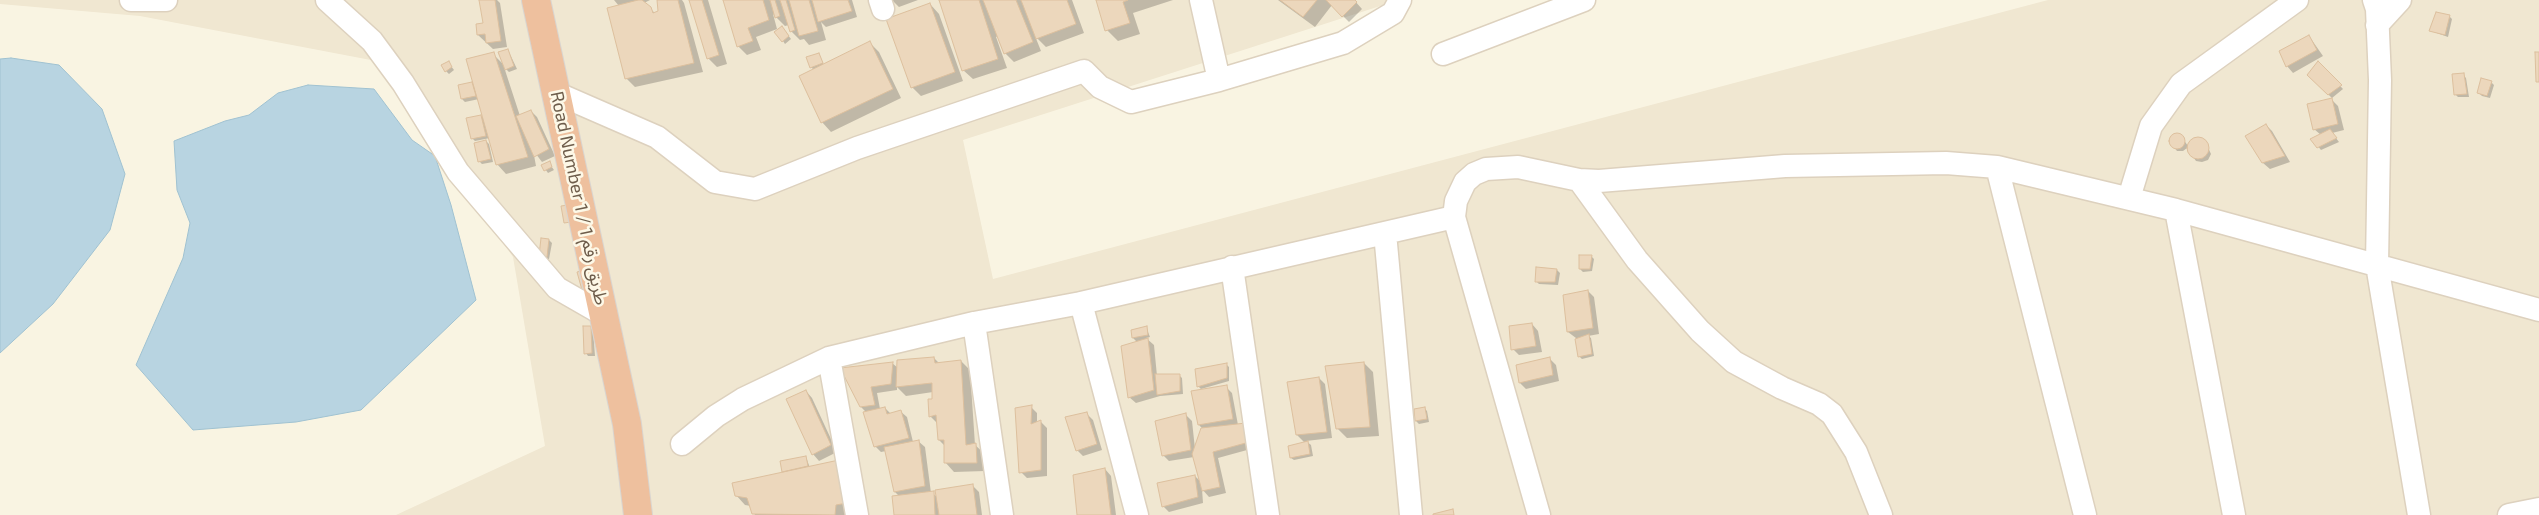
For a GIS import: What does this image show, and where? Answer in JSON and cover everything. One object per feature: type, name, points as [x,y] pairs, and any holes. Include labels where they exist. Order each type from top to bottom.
[{"type":"highway","name":"Road Number 1 / طريق رقم 1","points":[[536,0],[627,424],[638,515]]},
{"type":"street","points":[[131,0],[166,0]]},
{"type":"street","points":[[327,0],[372,41],[404,83],[458,172],[557,288],[604,315]]},
{"type":"street","points":[[1201,0],[1219,80]]},
{"type":"street","points":[[556,93],[657,137],[715,182],[755,189],[857,148],[1084,71],[1100,87],[1131,102],[1219,80],[1343,43],[1392,12],[1400,0]]},
{"type":"street","points":[[1443,54],[1584,0]]},
{"type":"street","points":[[2130,198],[2152,126],[2182,84],[2297,0]]},
{"type":"street","points":[[2374,0],[2380,80],[2377,265],[2419,515]]},
{"type":"street","points":[[2377,25],[2400,0]]},
{"type":"street","points":[[1539,515],[1454,217],[1456,201],[1465,182],[1474,174],[1486,169],[1518,167],[1579,180],[1630,180],[1785,166],[1946,163],[1997,167],[2176,210],[2539,310]]},
{"type":"street","points":[[1997,167],[2085,515]]},
{"type":"street","points":[[1579,180],[1637,260],[1700,331],[1734,362],[1782,388],[1819,404],[1832,414],[1856,452],[1881,515]]},
{"type":"street","points":[[2176,210],[2234,515]]},
{"type":"street","points":[[682,444],[716,416],[743,399],[829,358],[974,323],[1081,303],[1454,217]]},
{"type":"street","points":[[1385,233],[1411,515]]},
{"type":"street","points":[[1232,267],[1268,515]]},
{"type":"street","points":[[1081,303],[1137,515]]},
{"type":"street","points":[[974,323],[1002,515]]},
{"type":"street","points":[[829,358],[857,515]]},
{"type":"street","points":[[2510,515],[2539,509]]},
{"type":"shaded area","points":[[0,0],[1399,0],[963,140],[993,279],[2048,0],[2539,0],[2539,515],[396,515],[545,446],[513,257],[376,61],[140,16],[0,4]]},
{"type":"water","points":[[11,58],[59,65],[102,109],[125,174],[110,230],[53,304],[0,353],[0,59]]},
{"type":"water","points":[[308,85],[374,89],[412,140],[435,156],[451,205],[476,300],[361,410],[296,422],[193,430],[136,365],[183,258],[190,223],[177,190],[174,141],[225,121],[249,115],[278,93]]},
{"type":"building","points":[[479,0],[495,0],[501,41],[486,43],[485,34],[477,35],[476,24],[483,23]]},
{"type":"building","points":[[642,0],[651,7],[653,13],[658,11],[657,0],[678,0],[694,63],[625,79],[607,8]]},
{"type":"building","points":[[689,0],[702,0],[719,55],[707,59]]},
{"type":"building","points":[[723,0],[763,0],[769,20],[748,28],[753,41],[737,47]]},
{"type":"building","points":[[770,0],[775,0],[780,16],[775,18]]},
{"type":"building","points":[[780,0],[786,0],[795,30],[790,32]]},
{"type":"building","points":[[789,0],[809,0],[818,31],[799,36]]},
{"type":"building","points":[[812,0],[848,0],[852,11],[818,22]]},
{"type":"building","points":[[939,0],[979,0],[998,59],[962,71]]},
{"type":"building","points":[[983,0],[1016,0],[1033,42],[1004,54]]},
{"type":"building","points":[[1021,0],[1067,0],[1076,24],[1036,39]]},
{"type":"building","points":[[1096,0],[1128,0],[1123,2],[1130,23],[1105,31]]},
{"type":"building","points":[[1280,0],[1317,0],[1303,17]]},
{"type":"building","points":[[1326,0],[1355,0],[1357,2],[1342,17]]},
{"type":"building","points":[[930,3],[955,72],[911,88],[886,19]]},
{"type":"building","points":[[2436,12],[2450,15],[2445,35],[2429,31]]},
{"type":"building","points":[[782,26],[789,36],[782,42],[774,32]]},
{"type":"building","points":[[2309,35],[2317,50],[2286,67],[2279,51]]},
{"type":"building","points":[[870,41],[893,89],[821,123],[799,76]]},
{"type":"building","points":[[508,49],[514,66],[505,70],[498,52]]},
{"type":"building","points":[[494,52],[528,157],[496,165],[466,59]]},
{"type":"building","points":[[2535,52],[2539,52],[2539,82],[2536,82]]},
{"type":"building","points":[[819,53],[823,63],[810,68],[806,57]]},
{"type":"building","points":[[449,61],[452,67],[445,72],[441,65]]},
{"type":"building","points":[[2318,61],[2342,85],[2328,95],[2307,75]]},
{"type":"building","points":[[2464,73],[2467,94],[2454,95],[2452,74]]},
{"type":"building","points":[[2481,78],[2492,81],[2487,96],[2477,93]]},
{"type":"building","points":[[472,82],[476,96],[461,99],[458,85]]},
{"type":"building","points":[[2332,98],[2338,124],[2313,130],[2307,104]]},
{"type":"building","points":[[531,110],[549,149],[534,157],[516,116]]},
{"type":"building","points":[[481,115],[486,136],[471,139],[466,118]]},
{"type":"building","points":[[2266,124],[2285,156],[2262,163],[2245,136]]},
{"type":"building","points":[[2330,129],[2337,138],[2317,148],[2310,139]]},
{"type":"building","points":[[2174,133],[2180,133],[2185,138],[2183,147],[2174,149],[2169,144],[2169,138]]},
{"type":"building","points":[[2194,137],[2202,137],[2209,144],[2209,152],[2202,159],[2194,159],[2187,152],[2187,144]]},
{"type":"building","points":[[486,140],[491,159],[478,162],[474,143]]},
{"type":"building","points":[[550,161],[552,167],[544,171],[541,165]]},
{"type":"building","points":[[568,205],[571,222],[564,223],[561,206]]},
{"type":"building","points":[[541,238],[549,239],[547,257],[539,256]]},
{"type":"building","points":[[1579,255],[1592,255],[1590,269],[1579,269]]},
{"type":"building","points":[[1536,267],[1557,269],[1555,282],[1535,282]]},
{"type":"building","points":[[585,270],[590,287],[582,290],[577,272]]},
{"type":"building","points":[[1588,290],[1593,328],[1567,332],[1563,295]]},
{"type":"building","points":[[1532,323],[1536,346],[1511,350],[1509,326]]},
{"type":"building","points":[[583,326],[591,326],[592,353],[584,354]]},
{"type":"building","points":[[1147,326],[1148,335],[1132,338],[1131,330]]},
{"type":"building","points":[[1589,334],[1592,354],[1578,357],[1575,339]]},
{"type":"building","points":[[1148,338],[1154,390],[1128,398],[1121,346]]},
{"type":"building","points":[[934,357],[935,363],[961,360],[966,445],[976,443],[977,463],[944,463],[944,440],[938,440],[936,415],[929,417],[928,399],[932,399],[932,383],[896,387],[897,360]]},
{"type":"building","points":[[1550,357],[1553,375],[1519,383],[1516,365]]},
{"type":"building","points":[[893,362],[891,384],[871,387],[875,405],[860,407],[840,368]]},
{"type":"building","points":[[1364,362],[1370,427],[1336,429],[1325,366]]},
{"type":"building","points":[[1227,363],[1227,378],[1197,387],[1195,369]]},
{"type":"building","points":[[1155,374],[1180,374],[1180,391],[1157,395]]},
{"type":"building","points":[[1319,377],[1327,432],[1296,435],[1287,382]]},
{"type":"building","points":[[1227,385],[1233,419],[1198,425],[1191,391]]},
{"type":"building","points":[[806,390],[831,445],[812,455],[786,399]]},
{"type":"building","points":[[1032,405],[1031,424],[1041,420],[1041,470],[1019,473],[1015,408]]},
{"type":"building","points":[[885,407],[887,414],[901,410],[909,438],[874,447],[863,412]]},
{"type":"building","points":[[1425,407],[1427,419],[1415,421],[1414,409]]},
{"type":"building","points":[[1087,412],[1097,444],[1076,451],[1065,417]]},
{"type":"building","points":[[1186,413],[1191,450],[1162,456],[1155,421]]},
{"type":"building","points":[[1246,423],[1253,441],[1213,452],[1220,487],[1202,491],[1192,454],[1201,428]]},
{"type":"building","points":[[919,440],[925,486],[894,492],[884,447]]},
{"type":"building","points":[[1308,441],[1310,454],[1290,458],[1288,446]]},
{"type":"building","points":[[806,456],[808,466],[782,472],[780,461]]},
{"type":"building","points":[[839,460],[847,503],[836,505],[835,515],[752,514],[747,498],[735,496],[732,483]]},
{"type":"building","points":[[1105,468],[1111,515],[1077,515],[1073,475]]},
{"type":"building","points":[[1195,475],[1198,497],[1162,507],[1157,483]]},
{"type":"building","points":[[973,484],[977,515],[939,515],[935,490]]},
{"type":"building","points":[[934,491],[935,515],[894,515],[892,496]]},
{"type":"building","points":[[1453,509],[1454,515],[1433,515],[1433,514]]}]
